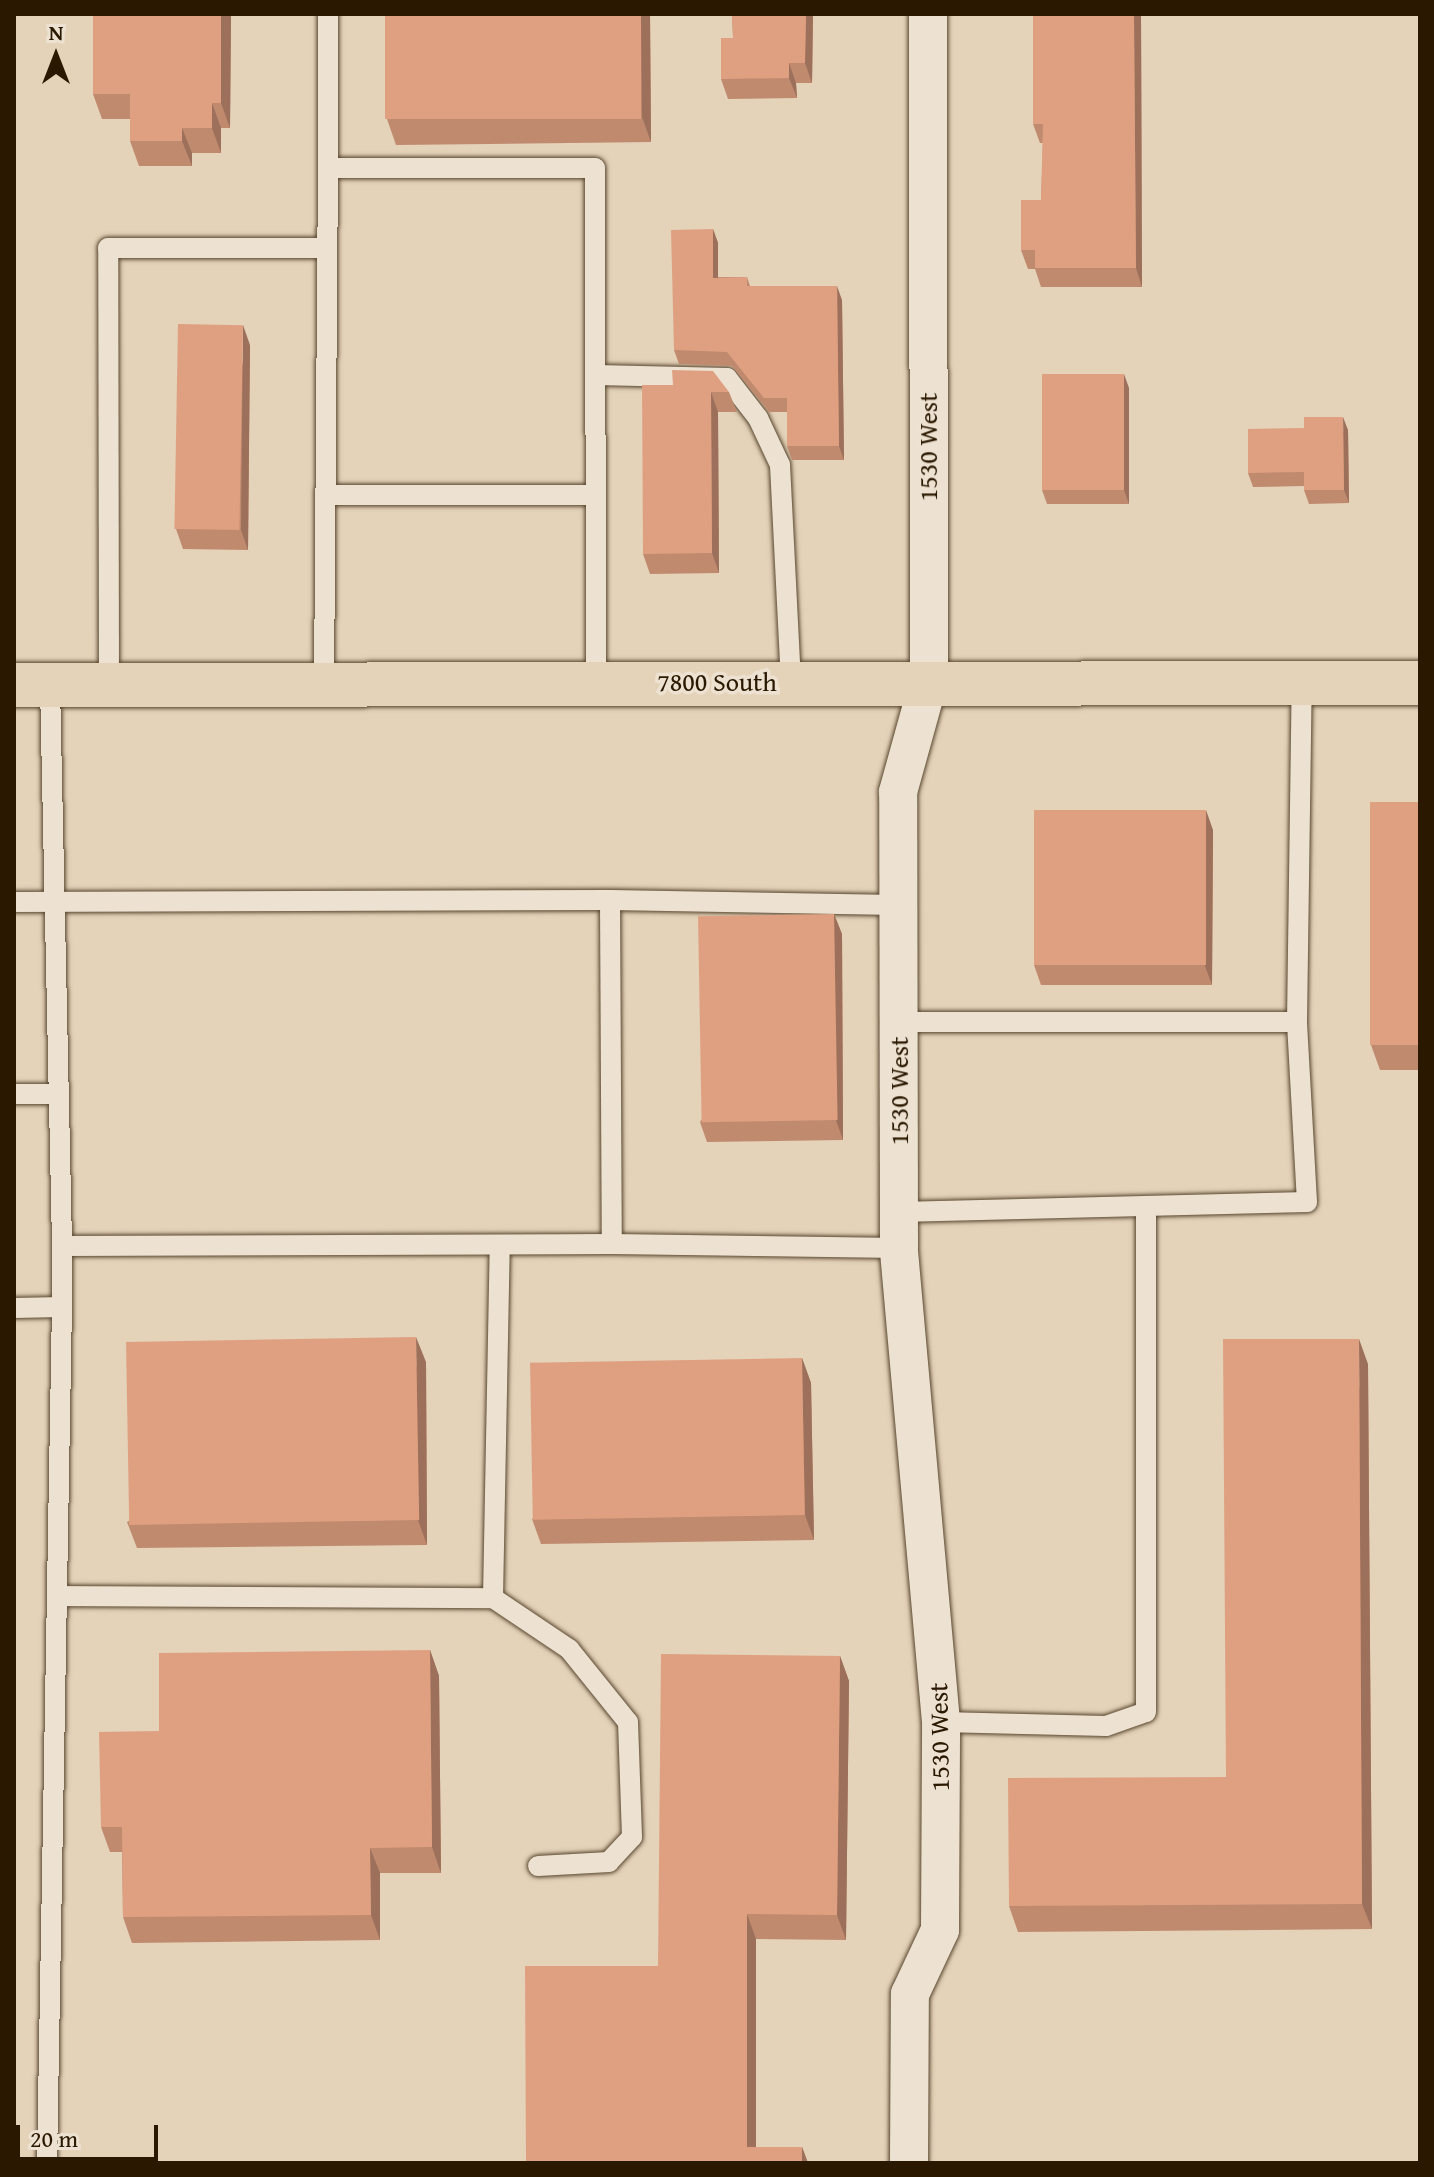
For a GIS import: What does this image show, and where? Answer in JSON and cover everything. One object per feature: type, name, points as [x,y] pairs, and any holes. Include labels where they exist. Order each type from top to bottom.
[{"type":"main road","name":"7800 South","points":[[32,685],[929,680],[1420,683]]},
{"type":"street","name":"1530 West","points":[[909,2163],[910,1994],[940,1930],[941,1722],[899,1230],[898,792],[929,680],[928,14]]},
{"type":"lane","points":[[324,685],[328,14]]},
{"type":"lane","points":[[328,168],[595,168],[596,683]]},
{"type":"lane","points":[[109,685],[108,248],[326,248]]},
{"type":"lane","points":[[596,375],[727,378],[758,418],[780,465],[791,682]]},
{"type":"lane","points":[[325,495],[596,495]]},
{"type":"lane","points":[[62,1246],[612,1244],[899,1230],[1146,1206],[1307,1202],[1297,1022],[1302,682]]},
{"type":"lane","points":[[32,685],[55,902],[62,1246],[47,2163]]},
{"type":"lane","points":[[14,902],[610,900],[897,905]]},
{"type":"lane","points":[[610,900],[612,1244]]},
{"type":"lane","points":[[899,1022],[1297,1022]]},
{"type":"lane","points":[[14,1094],[59,1094]]},
{"type":"lane","points":[[941,1722],[1106,1726],[1146,1712],[1146,1206]]},
{"type":"lane","points":[[493,1598],[500,1245]]},
{"type":"lane","points":[[14,1308],[62,1307]]},
{"type":"lane","points":[[57,1596],[493,1598],[569,1649],[628,1722],[632,1837],[609,1862],[538,1866]]},
{"type":"building","points":[[93,14],[221,14],[221,103],[212,103],[212,128],[182,128],[182,141],[130,141],[130,94],[93,94]]},
{"type":"building","points":[[385,14],[641,14],[641,119],[385,119]]},
{"type":"building","points":[[732,14],[806,14],[805,63],[789,63],[789,78],[721,79],[721,38],[733,38]]},
{"type":"building","points":[[1033,14],[1134,14],[1136,268],[1035,268],[1035,250],[1021,250],[1021,200],[1041,200],[1043,124],[1033,124]]},
{"type":"building","points":[[713,229],[713,278],[747,277],[747,286],[837,286],[839,446],[787,446],[787,398],[764,398],[727,352],[674,350],[671,230]]},
{"type":"building","points":[[178,324],[243,325],[239,530],[174,529]]},
{"type":"building","points":[[672,370],[713,371],[729,392],[711,392],[712,553],[643,554],[642,385],[673,385]]},
{"type":"building","points":[[1042,374],[1124,374],[1124,490],[1042,490]]},
{"type":"building","points":[[1304,417],[1343,417],[1344,490],[1304,490],[1304,472],[1248,473],[1248,429],[1304,428]]},
{"type":"building","points":[[1370,802],[1420,802],[1420,1045],[1370,1045]]},
{"type":"building","points":[[1034,810],[1206,810],[1206,965],[1034,965]]},
{"type":"building","points":[[834,914],[838,1120],[702,1122],[698,916]]},
{"type":"building","points":[[416,1337],[419,1520],[129,1525],[126,1342]]},
{"type":"building","points":[[1223,1339],[1359,1339],[1362,1904],[1009,1906],[1008,1778],[1226,1777]]},
{"type":"building","points":[[802,1358],[805,1515],[533,1520],[530,1363]]},
{"type":"building","points":[[430,1650],[432,1847],[370,1848],[371,1915],[123,1917],[122,1827],[101,1827],[99,1732],[159,1731],[159,1653]]},
{"type":"building","points":[[661,1654],[840,1656],[837,1915],[747,1914],[747,2147],[802,2147],[802,2163],[526,2163],[525,1966],[658,1966]]}]
